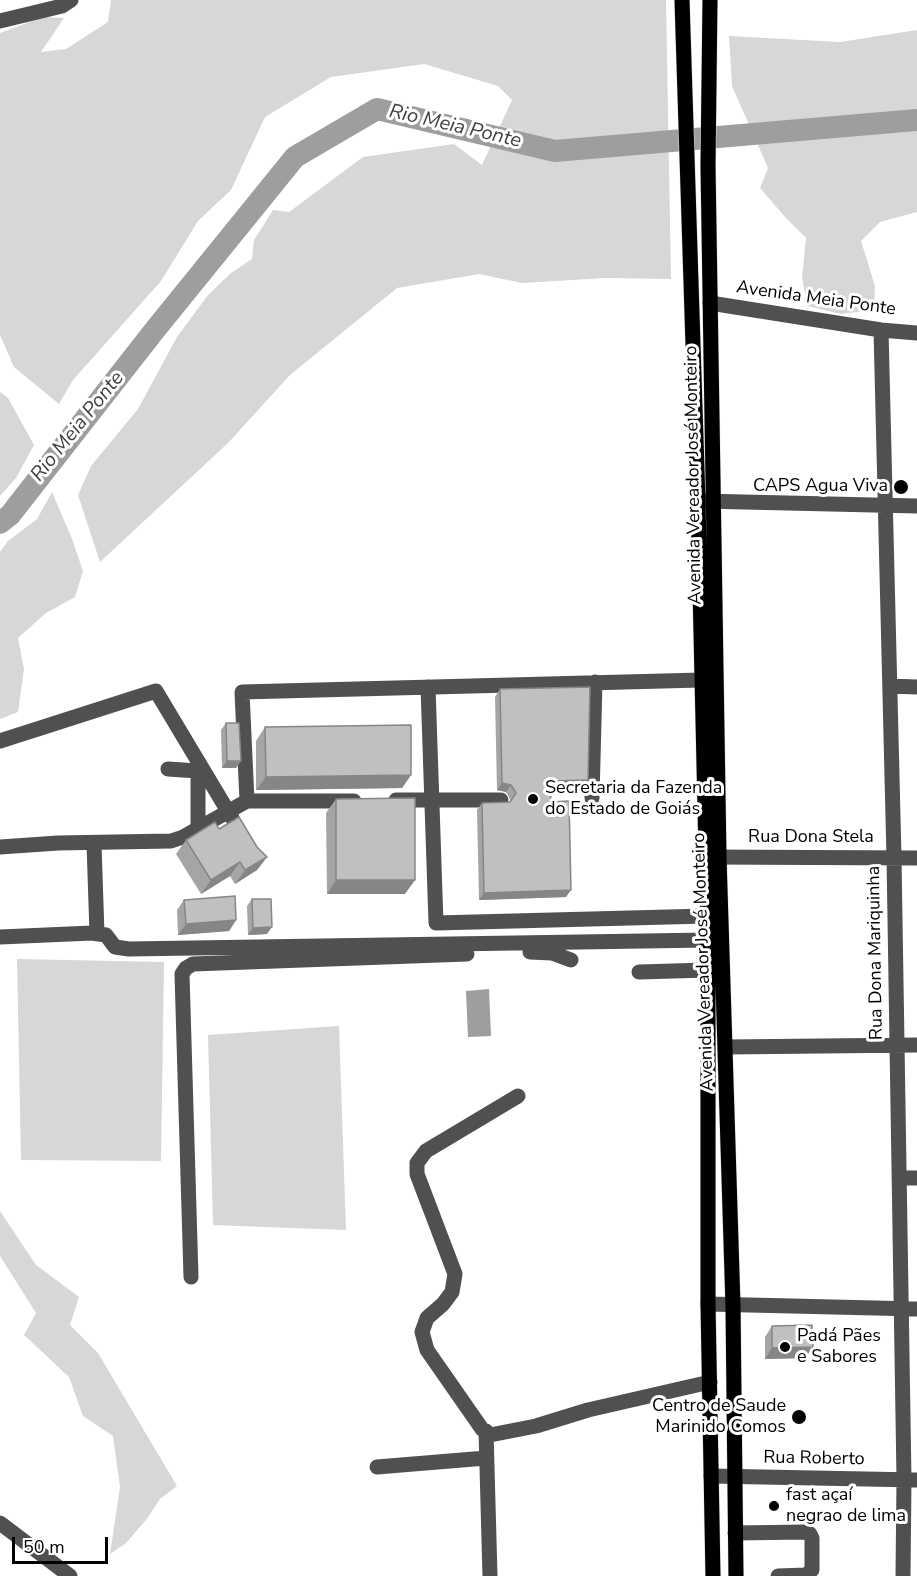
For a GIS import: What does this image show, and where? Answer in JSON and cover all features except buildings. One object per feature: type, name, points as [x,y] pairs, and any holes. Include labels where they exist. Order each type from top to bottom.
[{"type":"main road","name":"Avenida Vereador José Monteiro","points":[[682,0],[698,501],[701,680],[726,1047],[733,1305],[736,1576]]},
{"type":"main road","name":"Avenida Vereador José Monteiro","points":[[710,0],[708,166],[714,501],[712,857],[707,916],[708,1304],[713,1576]]},
{"type":"street","points":[[0,21],[62,6],[71,0]]},
{"type":"street","name":"Avenida Meia Ponte","points":[[710,303],[881,330],[917,333]]},
{"type":"street","name":"Rua Dona Mariquinha","points":[[881,330],[894,857],[901,1309],[910,1479],[903,1576]]},
{"type":"street","points":[[698,501],[917,506]]},
{"type":"street","points":[[247,801],[242,692],[701,680]]},
{"type":"street","points":[[592,798],[595,682]]},
{"type":"street","points":[[890,686],[917,687]]},
{"type":"street","points":[[428,687],[436,923],[707,916]]},
{"type":"street","points":[[0,741],[156,691],[198,766],[239,830]]},
{"type":"street","points":[[168,769],[198,766]]},
{"type":"street","points":[[198,766],[198,828]]},
{"type":"street","points":[[0,847],[58,843],[171,841],[183,837],[247,801],[501,800]]},
{"type":"street","points":[[94,844],[97,934]]},
{"type":"street","name":"Rua Dona Stela","points":[[712,857],[917,858]]},
{"type":"street","points":[[598,919],[600,942]]},
{"type":"street","points":[[0,937],[97,934],[106,935],[115,947],[129,949],[708,940]]},
{"type":"street","points":[[191,1277],[182,974],[186,968],[193,964],[534,951],[552,953],[571,960]]},
{"type":"street","points":[[639,972],[708,970]]},
{"type":"street","points":[[726,1047],[917,1045]]},
{"type":"street","points":[[518,1096],[426,1151],[417,1163],[417,1174],[455,1274],[452,1292],[443,1304],[427,1318],[422,1332],[427,1350],[482,1429],[490,1435],[536,1426],[588,1410],[710,1382]]},
{"type":"street","points":[[899,1178],[917,1178]]},
{"type":"street","points":[[708,1304],[917,1309]]},
{"type":"street","points":[[486,1431],[490,1576]]},
{"type":"street","points":[[377,1467],[486,1458]]},
{"type":"street","name":"Rua Roberto","points":[[711,1476],[910,1479]]},
{"type":"street","points":[[0,1523],[70,1576]]},
{"type":"street","points":[[735,1533],[806,1532],[810,1534],[812,1570],[806,1575],[778,1576]]},
{"type":"shaded area","points":[[111,0],[666,0],[671,279],[606,278],[522,283],[479,274],[397,288],[290,375],[229,442],[100,562],[78,495],[91,466],[138,409],[177,337],[208,295],[231,273],[252,259],[254,240],[273,210],[289,212],[363,157],[454,144],[482,165],[512,100],[498,86],[424,64],[331,77],[265,117],[231,190],[198,221],[161,281],[73,380],[59,404],[14,367],[0,335],[0,33],[43,17],[64,18],[41,52],[66,49],[108,22]]},
{"type":"shaded area","points":[[917,30],[917,212],[880,222],[861,241],[875,286],[874,310],[841,314],[807,306],[802,277],[806,238],[760,188],[768,168],[732,86],[729,36],[840,42]]},
{"type":"shaded area","points":[[0,392],[8,398],[34,445],[16,478],[0,496]]},
{"type":"shaded area","points":[[52,492],[83,571],[75,597],[46,613],[18,638],[24,669],[18,712],[0,719],[0,552],[8,541],[37,519]]},
{"type":"shaded area","points":[[17,959],[164,962],[161,1161],[21,1160]]},
{"type":"shaded area","points":[[489,989],[491,1036],[468,1037],[466,991]]},
{"type":"shaded area","points":[[339,1026],[346,1230],[213,1225],[208,1035]]},
{"type":"shaded area","points":[[0,1211],[36,1265],[79,1297],[70,1325],[98,1353],[177,1486],[160,1499],[126,1543],[110,1554],[120,1487],[113,1436],[83,1416],[69,1377],[24,1335],[36,1313],[0,1256]]},
{"type":"waterway","name":"Rio Meia Ponte","points":[[0,523],[10,515],[154,331],[295,157],[377,109],[555,151],[917,120]]},
{"type":"place","name":"CAPS Agua Viva","points":[[901,487]]},
{"type":"place","name":"Secretaria da Fazenda do Estado de Goiás","points":[[533,799]]},
{"type":"place","name":"Padá Pães e Sabores","points":[[785,1347]]},
{"type":"place","name":"Centro de Saude Marinido Comos","points":[[799,1417]]},
{"type":"place","name":"fast açaí negrao de lima","points":[[774,1506]]}]
